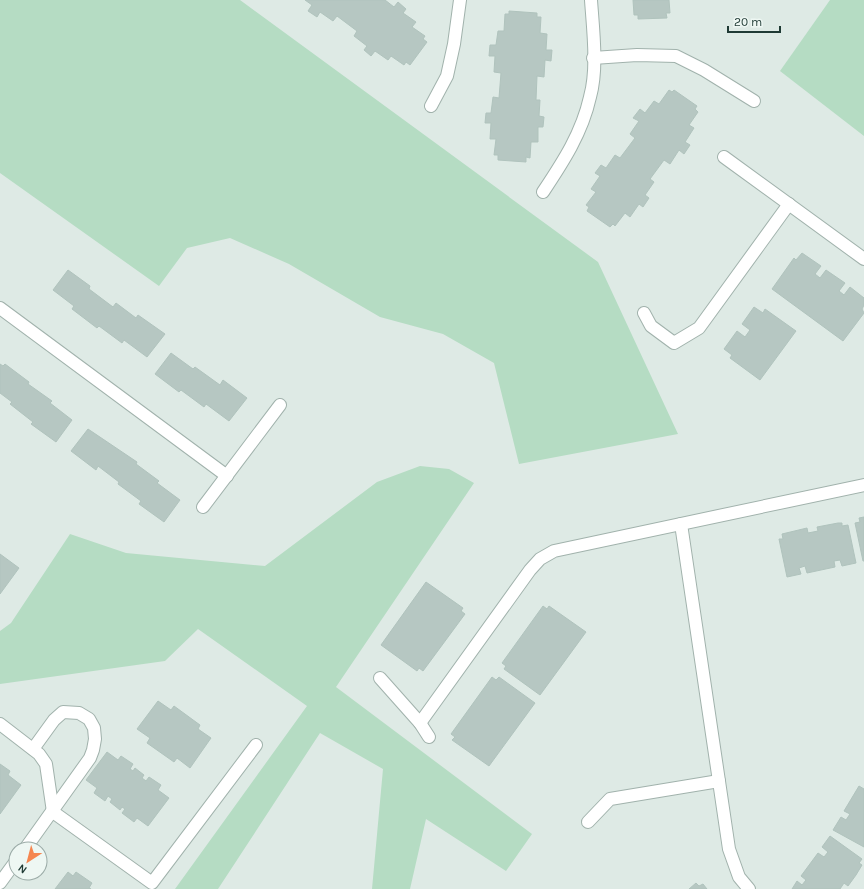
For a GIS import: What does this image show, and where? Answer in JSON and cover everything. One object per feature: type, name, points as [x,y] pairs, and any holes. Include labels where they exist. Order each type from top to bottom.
[{"type":"lane","points":[[431,106],[447,76],[454,44],[460,0]]},
{"type":"lane","points":[[543,192],[564,160],[579,132],[591,96],[593,58],[591,0]]},
{"type":"lane","points":[[593,58],[637,55],[676,56],[704,70],[754,101]]},
{"type":"lane","points":[[724,157],[864,259]]},
{"type":"lane","points":[[644,313],[651,326],[674,343],[699,328],[789,204]]},
{"type":"lane","points":[[0,308],[227,476]]},
{"type":"lane","points":[[203,507],[280,405]]},
{"type":"lane","points":[[420,723],[530,570],[540,559],[554,551],[864,485]]},
{"type":"lane","points":[[681,524],[729,849],[739,877],[749,889]]},
{"type":"lane","points":[[380,678],[420,723],[429,736]]},
{"type":"lane","points":[[31,841],[90,758],[96,739],[94,728],[89,719],[79,713],[63,712],[54,720],[33,749]]},
{"type":"lane","points":[[0,724],[39,754],[46,764],[52,812],[152,883],[256,745]]},
{"type":"lane","points":[[588,822],[610,799],[719,781]]},
{"type":"lane","points":[[0,883],[8,872]]},
{"type":"green space","points":[[0,0],[240,0],[598,262],[678,434],[519,464],[494,363],[443,334],[380,317],[289,264],[230,238],[187,248],[159,286],[0,173]]},
{"type":"green space","points":[[830,0],[864,0],[864,136],[780,71]]},
{"type":"green space","points":[[420,466],[449,469],[474,483],[336,687],[532,834],[506,871],[426,819],[410,889],[372,889],[383,769],[320,733],[218,889],[175,889],[307,706],[198,629],[165,661],[0,684],[0,631],[11,623],[70,534],[126,553],[265,566],[377,482]]},
{"type":"building","points":[[305,0],[385,0],[394,7],[398,2],[406,9],[403,13],[416,22],[412,27],[425,36],[423,39],[427,42],[410,65],[406,62],[404,65],[391,56],[388,60],[375,51],[371,56],[364,50],[367,46],[354,36],[357,31],[337,16],[333,21],[320,12],[317,17],[308,11],[312,5]]},
{"type":"building","points":[[633,0],[669,0],[670,13],[666,13],[667,18],[638,19],[638,15],[634,15]]},
{"type":"building","points":[[509,11],[537,13],[537,17],[541,17],[540,33],[547,34],[546,50],[552,50],[551,61],[545,60],[544,77],[537,76],[536,100],[540,100],[539,116],[544,117],[543,127],[538,127],[538,142],[531,142],[530,158],[526,157],[526,162],[498,160],[498,155],[494,155],[496,139],[490,139],[491,123],[485,123],[486,113],[491,113],[493,97],[499,98],[501,73],[494,72],[495,56],[489,56],[490,45],[496,45],[498,31],[504,31],[505,14],[509,14]]},
{"type":"building","points":[[669,90],[672,92],[674,90],[697,106],[695,109],[698,112],[689,125],[694,128],[685,142],[690,145],[684,154],[679,150],[670,164],[664,160],[650,179],[654,182],[645,195],[649,198],[643,207],[639,204],[630,217],[625,213],[615,226],[613,224],[610,227],[587,211],[589,207],[586,205],[596,192],[591,189],[600,176],[595,173],[601,165],[606,168],[615,155],[620,158],[635,138],[630,134],[639,121],[633,118],[640,109],[645,113],[654,101],[659,104]]},
{"type":"building","points":[[802,253],[821,266],[815,274],[820,278],[826,270],[845,283],[839,291],[844,295],[850,287],[864,298],[864,305],[862,309],[864,313],[843,341],[772,289],[794,258],[796,260]]},
{"type":"building","points":[[68,270],[90,286],[89,289],[113,307],[116,303],[136,318],[138,315],[165,334],[147,357],[124,340],[122,343],[99,326],[97,328],[72,309],[74,306],[53,290]]},
{"type":"building","points":[[754,307],[763,313],[765,309],[796,331],[760,380],[730,358],[732,355],[724,349],[737,331],[745,337],[750,330],[742,324]]},
{"type":"building","points":[[171,353],[193,369],[195,367],[220,385],[223,380],[247,398],[229,421],[206,404],[204,407],[181,390],[179,392],[155,374]]},
{"type":"building","points":[[0,364],[3,366],[5,364],[29,382],[28,384],[52,401],[50,403],[72,420],[56,442],[31,424],[33,422],[10,404],[12,402],[0,393]]},
{"type":"building","points":[[88,429],[137,462],[136,464],[159,481],[157,483],[180,500],[164,522],[139,504],[141,501],[118,484],[119,482],[98,466],[96,470],[71,451]]},
{"type":"building","points":[[864,517],[863,561],[855,523],[860,522],[859,518]]},
{"type":"building","points":[[842,523],[842,526],[848,525],[856,563],[842,566],[840,560],[834,561],[835,567],[807,573],[805,566],[799,568],[801,574],[787,577],[779,539],[783,539],[782,534],[807,528],[808,533],[818,531],[817,527]]},
{"type":"building","points":[[0,554],[19,568],[0,594]]},
{"type":"building","points":[[426,582],[463,608],[461,611],[465,614],[423,671],[419,668],[417,671],[381,645]]},
{"type":"building","points":[[543,606],[547,609],[549,606],[586,632],[540,695],[504,669],[506,666],[502,663]]},
{"type":"building","points":[[492,677],[496,680],[499,677],[535,703],[489,766],[452,740],[455,737],[451,734]]},
{"type":"building","points":[[158,701],[171,710],[174,706],[200,725],[198,729],[211,738],[190,768],[177,758],[174,762],[147,743],[150,738],[137,729]]},
{"type":"building","points":[[107,752],[118,760],[121,756],[133,764],[130,769],[133,771],[135,768],[144,775],[142,778],[146,781],[149,777],[161,785],[158,790],[169,798],[148,826],[137,818],[134,822],[122,813],[125,809],[122,807],[120,810],[110,802],[112,799],[108,796],[105,801],[94,793],[97,788],[86,780]]},
{"type":"building","points":[[0,764],[10,771],[8,775],[21,785],[0,814]]},
{"type":"building","points":[[859,786],[864,789],[864,847],[833,830],[841,817],[846,820],[850,814],[844,811]]},
{"type":"building","points":[[830,836],[862,859],[859,863],[862,865],[856,875],[848,886],[844,883],[840,889],[792,889],[797,881],[802,885],[806,880],[801,876],[818,853],[824,857],[828,852],[822,847]]},
{"type":"building","points":[[68,872],[73,876],[76,872],[92,883],[89,888],[91,889],[55,889]]},
{"type":"building","points":[[696,883],[699,886],[703,884],[707,889],[689,889]]}]
